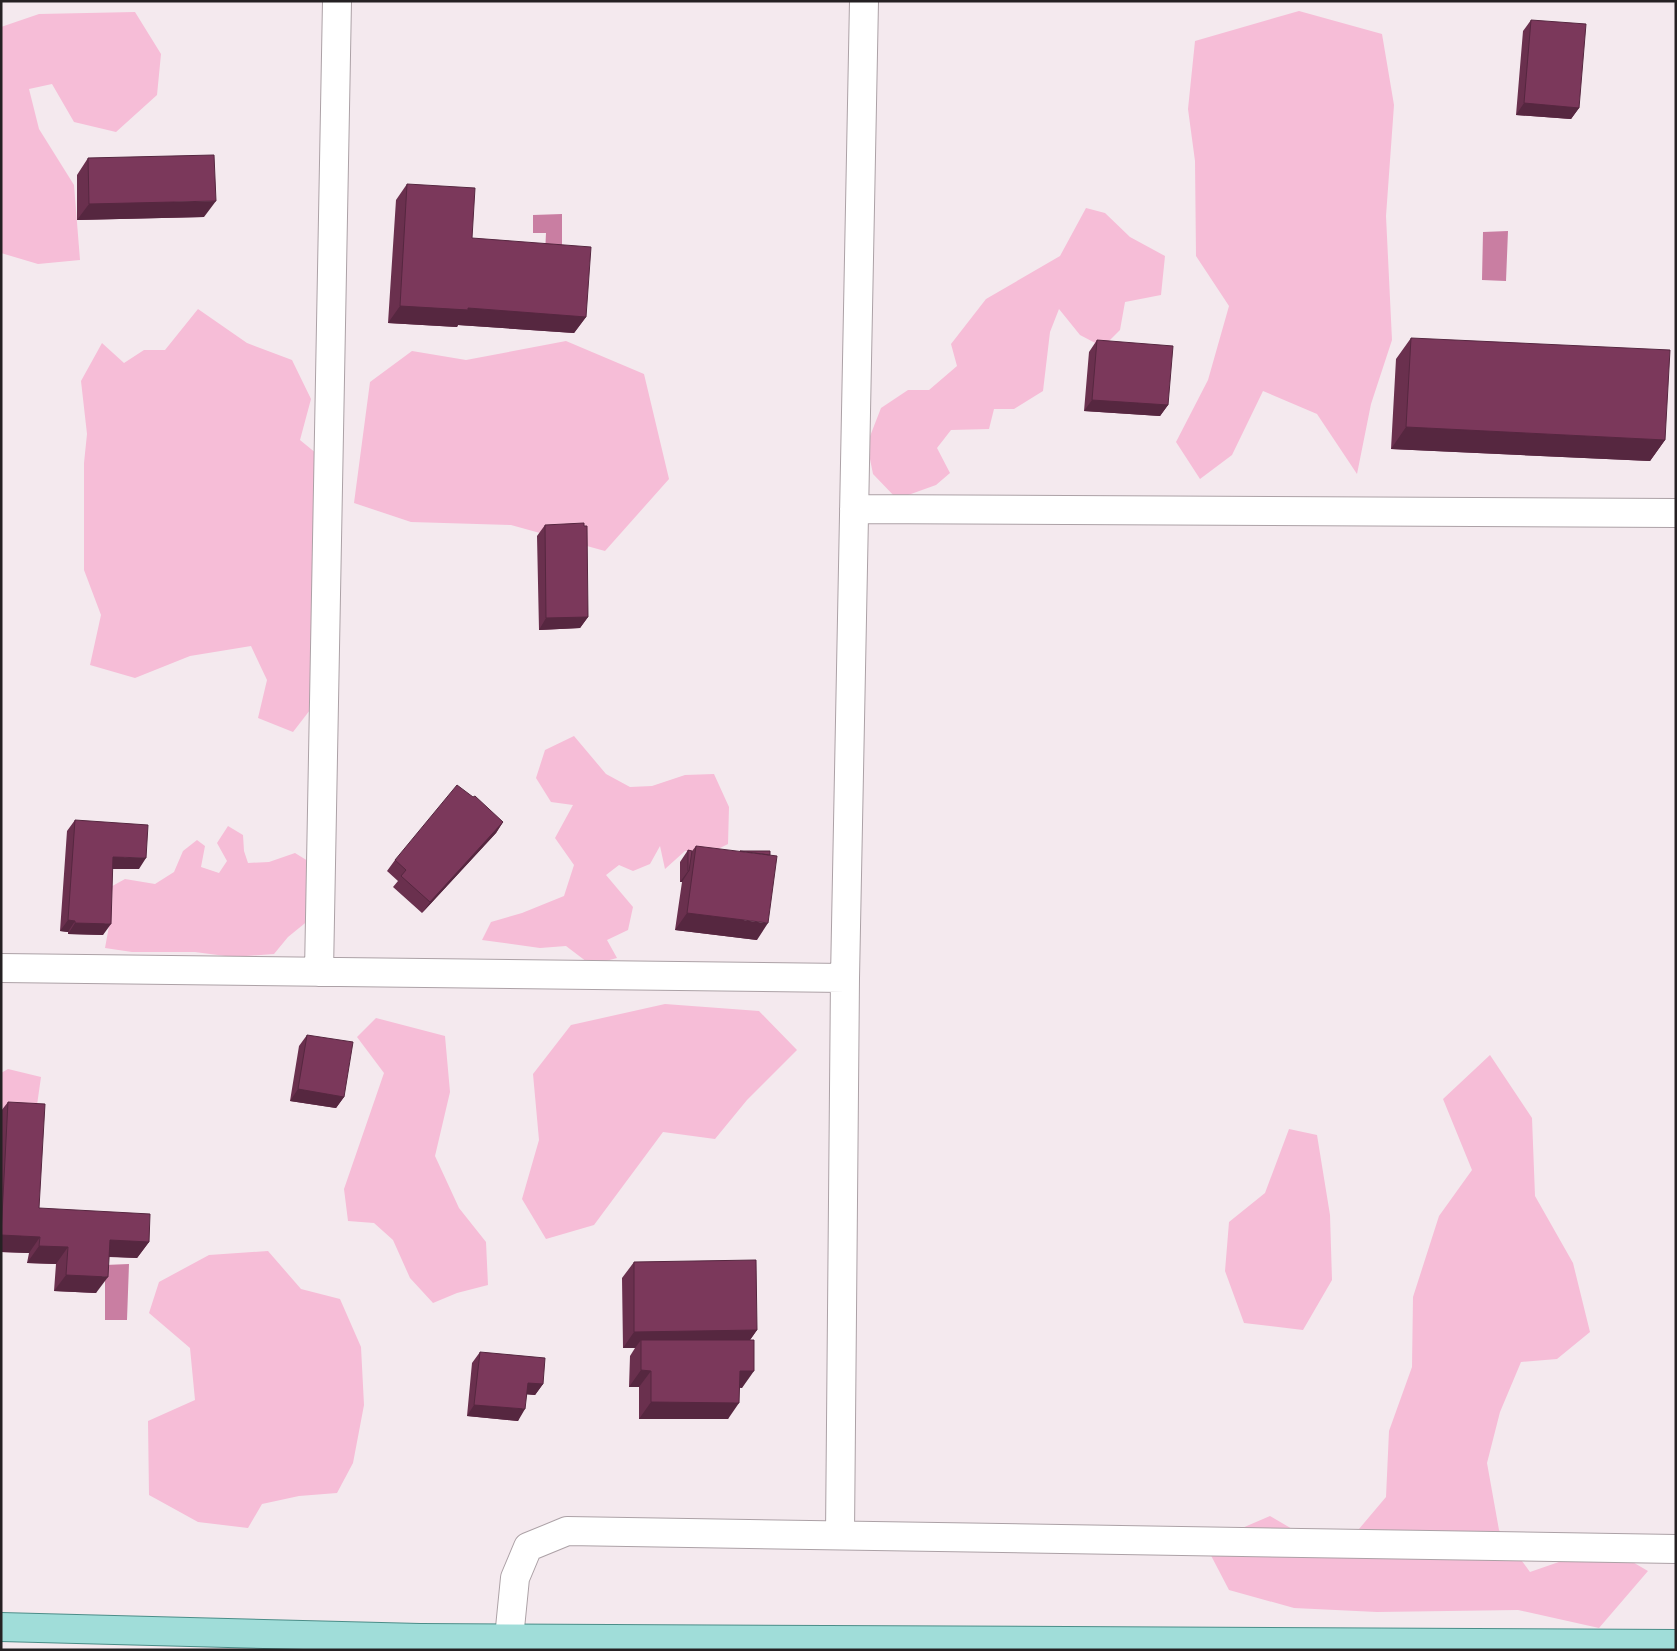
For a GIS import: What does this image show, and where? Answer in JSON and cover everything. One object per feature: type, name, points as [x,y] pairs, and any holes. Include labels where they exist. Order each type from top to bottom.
[{"type":"main road","points":[[1,1626],[420,1644],[509,1638],[1676,1644]]},
{"type":"street","points":[[319,972],[337,1]]},
{"type":"street","points":[[840,1535],[845,978],[864,1]]},
{"type":"street","points":[[854,509],[1676,513]]},
{"type":"street","points":[[1,968],[845,978]]},
{"type":"street","points":[[509,1638],[514,1578],[528,1547],[567,1531],[1676,1549]]},
{"type":"shaded area","points":[[1299,11],[1382,34],[1394,105],[1386,216],[1392,340],[1371,404],[1357,474],[1317,414],[1263,391],[1232,455],[1200,479],[1176,442],[1208,380],[1229,306],[1196,256],[1195,161],[1188,109],[1195,41]]},
{"type":"shaded area","points":[[135,12],[161,54],[157,95],[116,132],[74,122],[52,84],[29,89],[39,129],[74,185],[80,260],[38,264],[1,253],[1,27],[39,14]]},
{"type":"shaded area","points":[[1086,208],[1105,213],[1130,237],[1165,256],[1161,295],[1125,302],[1120,330],[1103,347],[1080,335],[1059,309],[1050,332],[1043,391],[1014,409],[994,409],[989,429],[951,430],[937,448],[950,473],[936,485],[897,499],[873,474],[867,444],[881,408],[908,390],[929,390],[957,366],[951,344],[986,299],[1060,256]]},
{"type":"shaded area","points":[[562,214],[562,254],[545,254],[546,233],[533,233],[533,215]]},
{"type":"shaded area","points":[[1508,231],[1506,281],[1482,280],[1483,232]]},
{"type":"shaded area","points":[[198,309],[247,343],[292,360],[311,399],[300,440],[328,463],[328,648],[310,710],[293,732],[258,718],[267,680],[251,646],[190,656],[135,678],[90,665],[101,615],[84,570],[84,463],[87,434],[81,381],[102,343],[124,363],[144,350],[165,350]]},
{"type":"shaded area","points":[[566,341],[644,374],[669,479],[605,551],[511,525],[411,522],[354,503],[370,382],[412,351],[466,360]]},
{"type":"shaded area","points":[[574,736],[606,774],[630,787],[652,786],[685,775],[714,774],[729,807],[728,844],[706,855],[685,851],[665,869],[660,846],[650,864],[633,871],[619,865],[606,875],[633,907],[628,930],[607,940],[617,958],[591,965],[566,946],[540,948],[482,940],[491,922],[522,913],[564,896],[574,865],[555,838],[573,805],[551,802],[536,778],[545,750]]},
{"type":"shaded area","points":[[228,826],[243,835],[244,851],[248,863],[269,862],[295,853],[308,861],[315,915],[288,937],[274,954],[233,957],[195,952],[132,952],[105,948],[109,926],[107,889],[125,879],[155,884],[174,872],[183,851],[197,840],[205,846],[201,867],[219,873],[227,861],[217,843]]},
{"type":"shaded area","points":[[665,1004],[759,1011],[797,1050],[747,1100],[715,1139],[663,1132],[594,1225],[546,1239],[522,1199],[539,1140],[533,1074],[571,1025]]},
{"type":"shaded area","points":[[376,1018],[445,1036],[450,1092],[435,1156],[459,1208],[486,1242],[488,1285],[457,1293],[433,1303],[410,1278],[393,1240],[374,1223],[348,1221],[344,1189],[384,1073],[357,1037]]},
{"type":"shaded area","points":[[1490,1055],[1532,1118],[1535,1196],[1573,1263],[1590,1332],[1557,1359],[1521,1362],[1500,1412],[1487,1463],[1499,1530],[1530,1572],[1605,1546],[1648,1571],[1599,1628],[1518,1610],[1377,1612],[1294,1608],[1229,1590],[1205,1544],[1270,1516],[1311,1540],[1348,1542],[1386,1497],[1389,1431],[1412,1367],[1413,1297],[1439,1216],[1472,1170],[1443,1099]]},
{"type":"shaded area","points":[[8,1069],[41,1077],[36,1112],[1,1114],[1,1073]]},
{"type":"shaded area","points":[[1289,1129],[1317,1135],[1330,1215],[1332,1280],[1303,1330],[1244,1323],[1225,1271],[1229,1222],[1265,1193]]},
{"type":"shaded area","points":[[268,1251],[301,1289],[340,1299],[361,1347],[364,1405],[353,1463],[337,1493],[299,1496],[262,1504],[248,1528],[198,1522],[149,1495],[148,1421],[195,1400],[190,1348],[149,1313],[159,1282],[209,1255]]},
{"type":"shaded area","points":[[129,1264],[127,1320],[105,1320],[105,1265]]},
{"type":"building","points":[[1531,20],[1586,24],[1579,108],[1524,103]]},
{"type":"building","points":[[214,155],[216,201],[89,204],[88,158]]},
{"type":"building","points":[[407,184],[475,188],[472,238],[591,247],[586,317],[468,308],[468,310],[400,306]]},
{"type":"building","points":[[1411,338],[1670,350],[1665,440],[1406,427]]},
{"type":"building","points":[[1097,340],[1173,346],[1168,405],[1092,400]]},
{"type":"building","points":[[584,523],[584,526],[587,526],[588,617],[546,618],[545,525]]},
{"type":"building","points":[[457,785],[473,797],[475,796],[503,822],[430,902],[401,876],[406,870],[395,860]]},
{"type":"building","points":[[75,820],[148,825],[146,858],[113,857],[111,924],[75,923],[75,921],[68,920]]},
{"type":"building","points":[[696,846],[777,856],[768,923],[687,913]]},
{"type":"building","points":[[688,850],[692,851],[689,871],[688,871]]},
{"type":"building","points":[[740,851],[770,851],[770,855]]},
{"type":"building","points":[[307,1035],[353,1042],[344,1097],[298,1089]]},
{"type":"building","points":[[8,1102],[45,1104],[39,1208],[150,1214],[149,1242],[110,1240],[108,1277],[66,1275],[68,1247],[39,1246],[40,1237],[1,1235]]},
{"type":"building","points":[[756,1260],[757,1330],[634,1332],[634,1262]]},
{"type":"building","points":[[641,1340],[754,1340],[754,1371],[740,1371],[739,1403],[651,1402],[651,1371],[641,1370]]},
{"type":"building","points":[[480,1352],[545,1358],[543,1384],[528,1383],[525,1409],[474,1405]]}]
